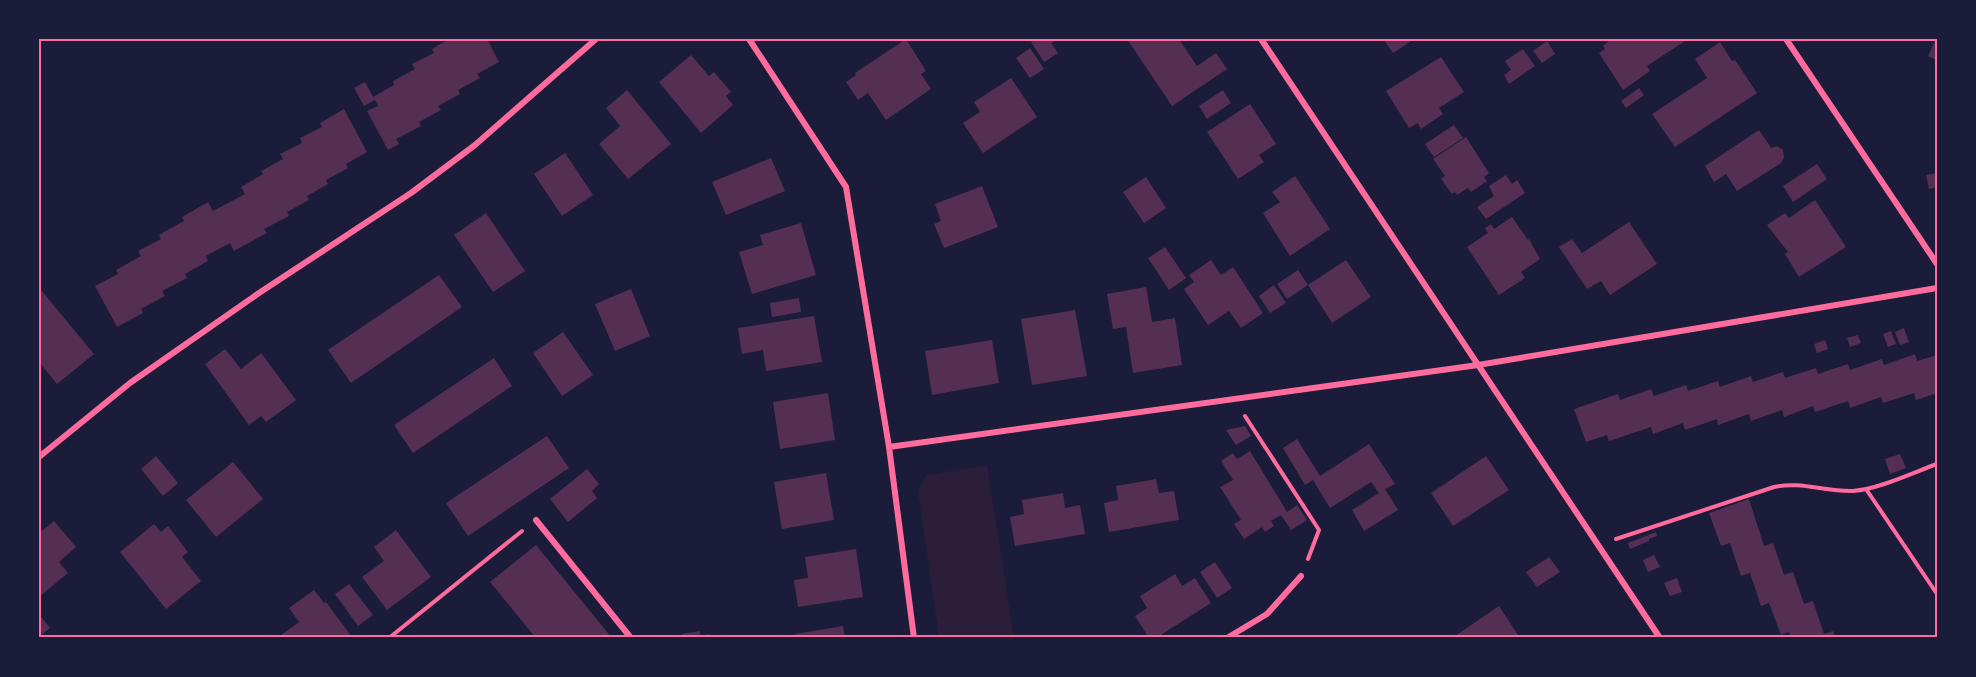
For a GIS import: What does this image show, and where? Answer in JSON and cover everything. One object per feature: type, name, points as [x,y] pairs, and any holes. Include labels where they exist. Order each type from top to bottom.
[{"type":"street","points":[[39,457],[130,383],[259,293],[411,193],[476,146],[596,39]]},
{"type":"street","points":[[749,39],[846,187],[889,447],[914,638]]},
{"type":"street","points":[[1262,39],[1660,638]]},
{"type":"street","points":[[1786,39],[1937,264]]},
{"type":"street","points":[[889,447],[1478,364],[1937,288]]},
{"type":"street","points":[[536,520],[631,638]]},
{"type":"street","points":[[1227,638],[1267,614],[1301,576]]},
{"type":"path","points":[[1234,398],[1319,531],[1301,576]]},
{"type":"path","points":[[1598,545],[1784,485],[1852,491],[1866,489],[1937,464]]},
{"type":"path","points":[[1866,489],[1937,594]]},
{"type":"path","points":[[389,638],[536,520]]},
{"type":"shaded area","points":[[987,465],[1014,638],[939,638],[918,490],[926,475]]},
{"type":"building","points":[[449,39],[487,39],[499,62],[477,74],[480,78],[458,90],[460,94],[438,106],[441,110],[419,122],[421,126],[396,139],[399,144],[388,150],[367,111],[378,106],[375,100],[364,106],[354,88],[365,82],[373,97],[394,85],[393,81],[415,69],[412,64],[434,53],[432,49]]},
{"type":"building","points":[[906,39],[926,71],[921,74],[931,89],[886,120],[868,93],[858,100],[846,82],[856,75],[855,73]]},
{"type":"building","points":[[1037,39],[1058,39],[1051,43],[1058,53],[1044,62],[1031,42]]},
{"type":"building","points":[[1127,39],[1179,39],[1197,66],[1216,53],[1227,69],[1172,106]]},
{"type":"building","points":[[1383,39],[1414,39],[1393,53]]},
{"type":"building","points":[[1611,39],[1688,39],[1647,66],[1650,71],[1623,90],[1599,53],[1605,49],[1603,46]]},
{"type":"building","points":[[1937,39],[1937,60],[1928,56]]},
{"type":"building","points":[[1547,41],[1555,54],[1542,63],[1533,51]]},
{"type":"building","points":[[1720,42],[1757,93],[1675,147],[1652,114],[1707,78],[1695,59]]},
{"type":"building","points":[[1030,48],[1044,69],[1030,78],[1016,58]]},
{"type":"building","points":[[1523,49],[1535,66],[1509,84],[1504,75],[1511,70],[1505,61]]},
{"type":"building","points":[[691,55],[709,76],[714,72],[731,92],[726,96],[733,105],[701,133],[659,82]]},
{"type":"building","points":[[1441,57],[1464,92],[1439,108],[1443,114],[1421,129],[1418,123],[1409,128],[1386,91]]},
{"type":"building","points":[[1011,78],[1037,117],[983,153],[963,123],[980,112],[974,102]]},
{"type":"building","points":[[1639,88],[1644,95],[1626,108],[1621,101]]},
{"type":"building","points":[[627,90],[671,144],[628,179],[599,144],[620,126],[606,108]]},
{"type":"building","points":[[1223,90],[1231,103],[1207,119],[1199,106]]},
{"type":"building","points":[[1250,104],[1276,144],[1259,155],[1264,162],[1238,179],[1207,132]]},
{"type":"building","points":[[344,109],[367,152],[346,164],[348,168],[326,180],[328,184],[307,196],[309,200],[287,212],[289,216],[264,229],[267,233],[234,251],[230,243],[206,256],[208,261],[185,274],[187,278],[162,291],[165,296],[141,309],[143,313],[117,327],[95,286],[118,274],[116,270],[141,256],[138,251],[161,239],[159,235],[184,221],[182,217],[208,202],[213,211],[245,194],[241,187],[263,174],[261,171],[283,159],[280,154],[302,143],[300,138],[322,127],[320,123]]},
{"type":"building","points":[[1454,125],[1463,138],[1434,157],[1425,144]]},
{"type":"building","points":[[1759,130],[1771,148],[1777,146],[1783,150],[1784,158],[1781,163],[1737,191],[1726,174],[1714,182],[1705,166]]},
{"type":"building","points":[[1466,137],[1489,173],[1484,177],[1487,181],[1471,192],[1468,188],[1457,195],[1455,192],[1452,194],[1441,179],[1445,176],[1433,159]]},
{"type":"building","points":[[565,153],[593,195],[562,216],[534,174]]},
{"type":"building","points":[[771,158],[785,191],[726,215],[712,182]]},
{"type":"building","points":[[1817,164],[1827,179],[1793,202],[1783,186]]},
{"type":"building","points":[[1937,173],[1937,187],[1929,189],[1926,175]]},
{"type":"building","points":[[1506,175],[1512,184],[1517,180],[1525,193],[1486,219],[1477,207],[1494,196],[1489,186]]},
{"type":"building","points":[[1295,176],[1330,229],[1290,256],[1263,213],[1280,202],[1272,192]]},
{"type":"building","points":[[1146,177],[1166,208],[1144,223],[1123,192]]},
{"type":"building","points":[[982,186],[998,227],[944,248],[934,224],[941,221],[935,204]]},
{"type":"building","points":[[1815,200],[1846,247],[1799,277],[1785,254],[1788,252],[1767,225],[1785,213],[1789,218]]},
{"type":"building","points":[[486,213],[525,271],[493,292],[454,235]]},
{"type":"building","points":[[1512,217],[1529,239],[1540,259],[1521,272],[1525,278],[1499,295],[1467,247],[1488,233],[1485,228],[1491,224],[1494,229]]},
{"type":"building","points":[[1629,222],[1657,264],[1610,295],[1601,281],[1587,289],[1559,247],[1572,239],[1582,253]]},
{"type":"building","points":[[801,223],[816,275],[752,294],[739,252],[763,245],[760,235]]},
{"type":"building","points":[[1165,247],[1186,278],[1169,290],[1148,258]]},
{"type":"building","points":[[1211,260],[1221,275],[1233,267],[1263,313],[1241,328],[1229,311],[1208,325],[1184,289],[1194,282],[1189,275]]},
{"type":"building","points":[[1346,260],[1371,297],[1332,323],[1308,285]]},
{"type":"building","points":[[1298,270],[1308,285],[1287,299],[1277,284]]},
{"type":"building","points":[[439,275],[462,307],[351,383],[328,350]]},
{"type":"building","points":[[1274,285],[1286,303],[1270,313],[1259,296]]},
{"type":"building","points":[[1146,287],[1152,322],[1175,318],[1182,365],[1133,373],[1126,327],[1113,329],[1107,294]]},
{"type":"building","points":[[631,289],[650,336],[615,351],[595,304]]},
{"type":"building","points":[[41,290],[94,354],[57,384],[39,362],[39,291]]},
{"type":"building","points":[[799,298],[801,312],[772,317],[770,303]]},
{"type":"building","points":[[1075,310],[1087,376],[1032,385],[1021,319]]},
{"type":"building","points":[[814,316],[822,362],[766,371],[763,350],[742,354],[738,328]]},
{"type":"building","points":[[1904,328],[1909,342],[1900,345],[1895,332]]},
{"type":"building","points":[[1891,331],[1896,344],[1888,347],[1883,334]]},
{"type":"building","points":[[563,332],[593,375],[562,396],[533,353]]},
{"type":"building","points":[[1858,335],[1861,343],[1850,347],[1847,338]]},
{"type":"building","points":[[992,340],[999,383],[932,395],[925,351]]},
{"type":"building","points":[[1825,340],[1828,349],[1817,353],[1814,344]]},
{"type":"building","points":[[225,349],[241,369],[261,353],[296,400],[266,422],[261,416],[249,425],[205,364]]},
{"type":"building","points":[[1915,354],[1917,361],[1937,355],[1937,393],[1916,400],[1914,393],[1883,403],[1881,397],[1850,408],[1848,401],[1815,412],[1813,406],[1784,417],[1782,410],[1751,421],[1749,414],[1718,425],[1717,419],[1685,430],[1683,423],[1653,434],[1651,427],[1609,441],[1607,435],[1586,442],[1574,409],[1618,394],[1620,400],[1651,389],[1654,396],[1686,385],[1688,391],[1718,381],[1720,387],[1751,376],[1753,382],[1783,372],[1785,378],[1816,368],[1818,374],[1848,364],[1850,370],[1882,359],[1884,365]]},
{"type":"building","points":[[494,358],[512,386],[413,453],[394,425]]},
{"type":"building","points":[[828,393],[835,440],[780,449],[773,402]]},
{"type":"building","points":[[1245,426],[1251,436],[1236,445],[1226,430]]},
{"type":"building","points":[[547,436],[569,468],[468,536],[446,503]]},
{"type":"building","points":[[1297,439],[1320,476],[1369,444],[1395,484],[1385,489],[1398,510],[1364,531],[1352,510],[1379,493],[1371,482],[1330,508],[1313,480],[1305,485],[1283,448]]},
{"type":"building","points":[[1250,451],[1287,512],[1297,505],[1307,520],[1291,530],[1281,515],[1271,521],[1274,526],[1265,532],[1262,527],[1244,539],[1234,524],[1241,520],[1220,487],[1233,480],[1221,461],[1233,453],[1237,459]]},
{"type":"building","points":[[1900,454],[1906,468],[1890,474],[1885,459]]},
{"type":"building","points":[[156,456],[178,483],[163,496],[141,469]]},
{"type":"building","points":[[1486,456],[1509,490],[1453,526],[1431,493]]},
{"type":"building","points":[[233,462],[263,499],[216,537],[186,500]]},
{"type":"building","points":[[587,469],[599,484],[592,491],[597,498],[568,522],[550,499]]},
{"type":"building","points":[[826,473],[834,520],[782,529],[774,482]]},
{"type":"building","points":[[1156,479],[1159,493],[1174,491],[1179,520],[1109,532],[1104,503],[1118,500],[1116,486]]},
{"type":"building","points":[[1063,493],[1065,508],[1080,505],[1085,534],[1015,546],[1010,517],[1024,514],[1022,500]]},
{"type":"building","points":[[1749,499],[1764,546],[1773,543],[1784,575],[1793,572],[1804,604],[1813,601],[1824,634],[1833,631],[1836,638],[1791,638],[1789,632],[1781,635],[1769,603],[1761,606],[1750,573],[1741,576],[1730,543],[1721,546],[1709,513]]},
{"type":"building","points":[[54,521],[76,547],[59,562],[68,573],[39,597],[39,533]]},
{"type":"building","points":[[154,524],[161,532],[168,526],[188,552],[182,557],[201,581],[166,609],[120,552]]},
{"type":"building","points":[[396,530],[431,577],[387,610],[362,577],[384,561],[374,547]]},
{"type":"building","points":[[1656,532],[1657,536],[1630,549],[1628,543]]},
{"type":"building","points":[[536,545],[612,638],[536,638],[490,582]]},
{"type":"building","points":[[856,549],[863,597],[798,607],[794,580],[808,578],[805,557]]},
{"type":"building","points":[[1654,555],[1660,567],[1648,572],[1643,560]]},
{"type":"building","points":[[1549,557],[1560,572],[1537,587],[1526,572]]},
{"type":"building","points":[[1215,562],[1232,588],[1217,598],[1200,572]]},
{"type":"building","points":[[1175,574],[1182,586],[1195,578],[1211,603],[1156,638],[1149,638],[1135,616],[1147,608],[1140,596]]},
{"type":"building","points":[[1677,578],[1682,592],[1670,596],[1664,583]]},
{"type":"building","points":[[349,584],[373,615],[358,626],[335,594]]},
{"type":"building","points":[[314,590],[352,637],[277,638],[299,622],[289,608]]},
{"type":"building","points":[[1499,606],[1520,638],[1457,638],[1455,636]]},
{"type":"building","points":[[39,614],[50,628],[39,637]]},
{"type":"building","points":[[843,626],[845,638],[796,638],[795,634]]},
{"type":"building","points":[[700,631],[700,636],[709,634],[709,638],[683,638],[682,634]]}]
